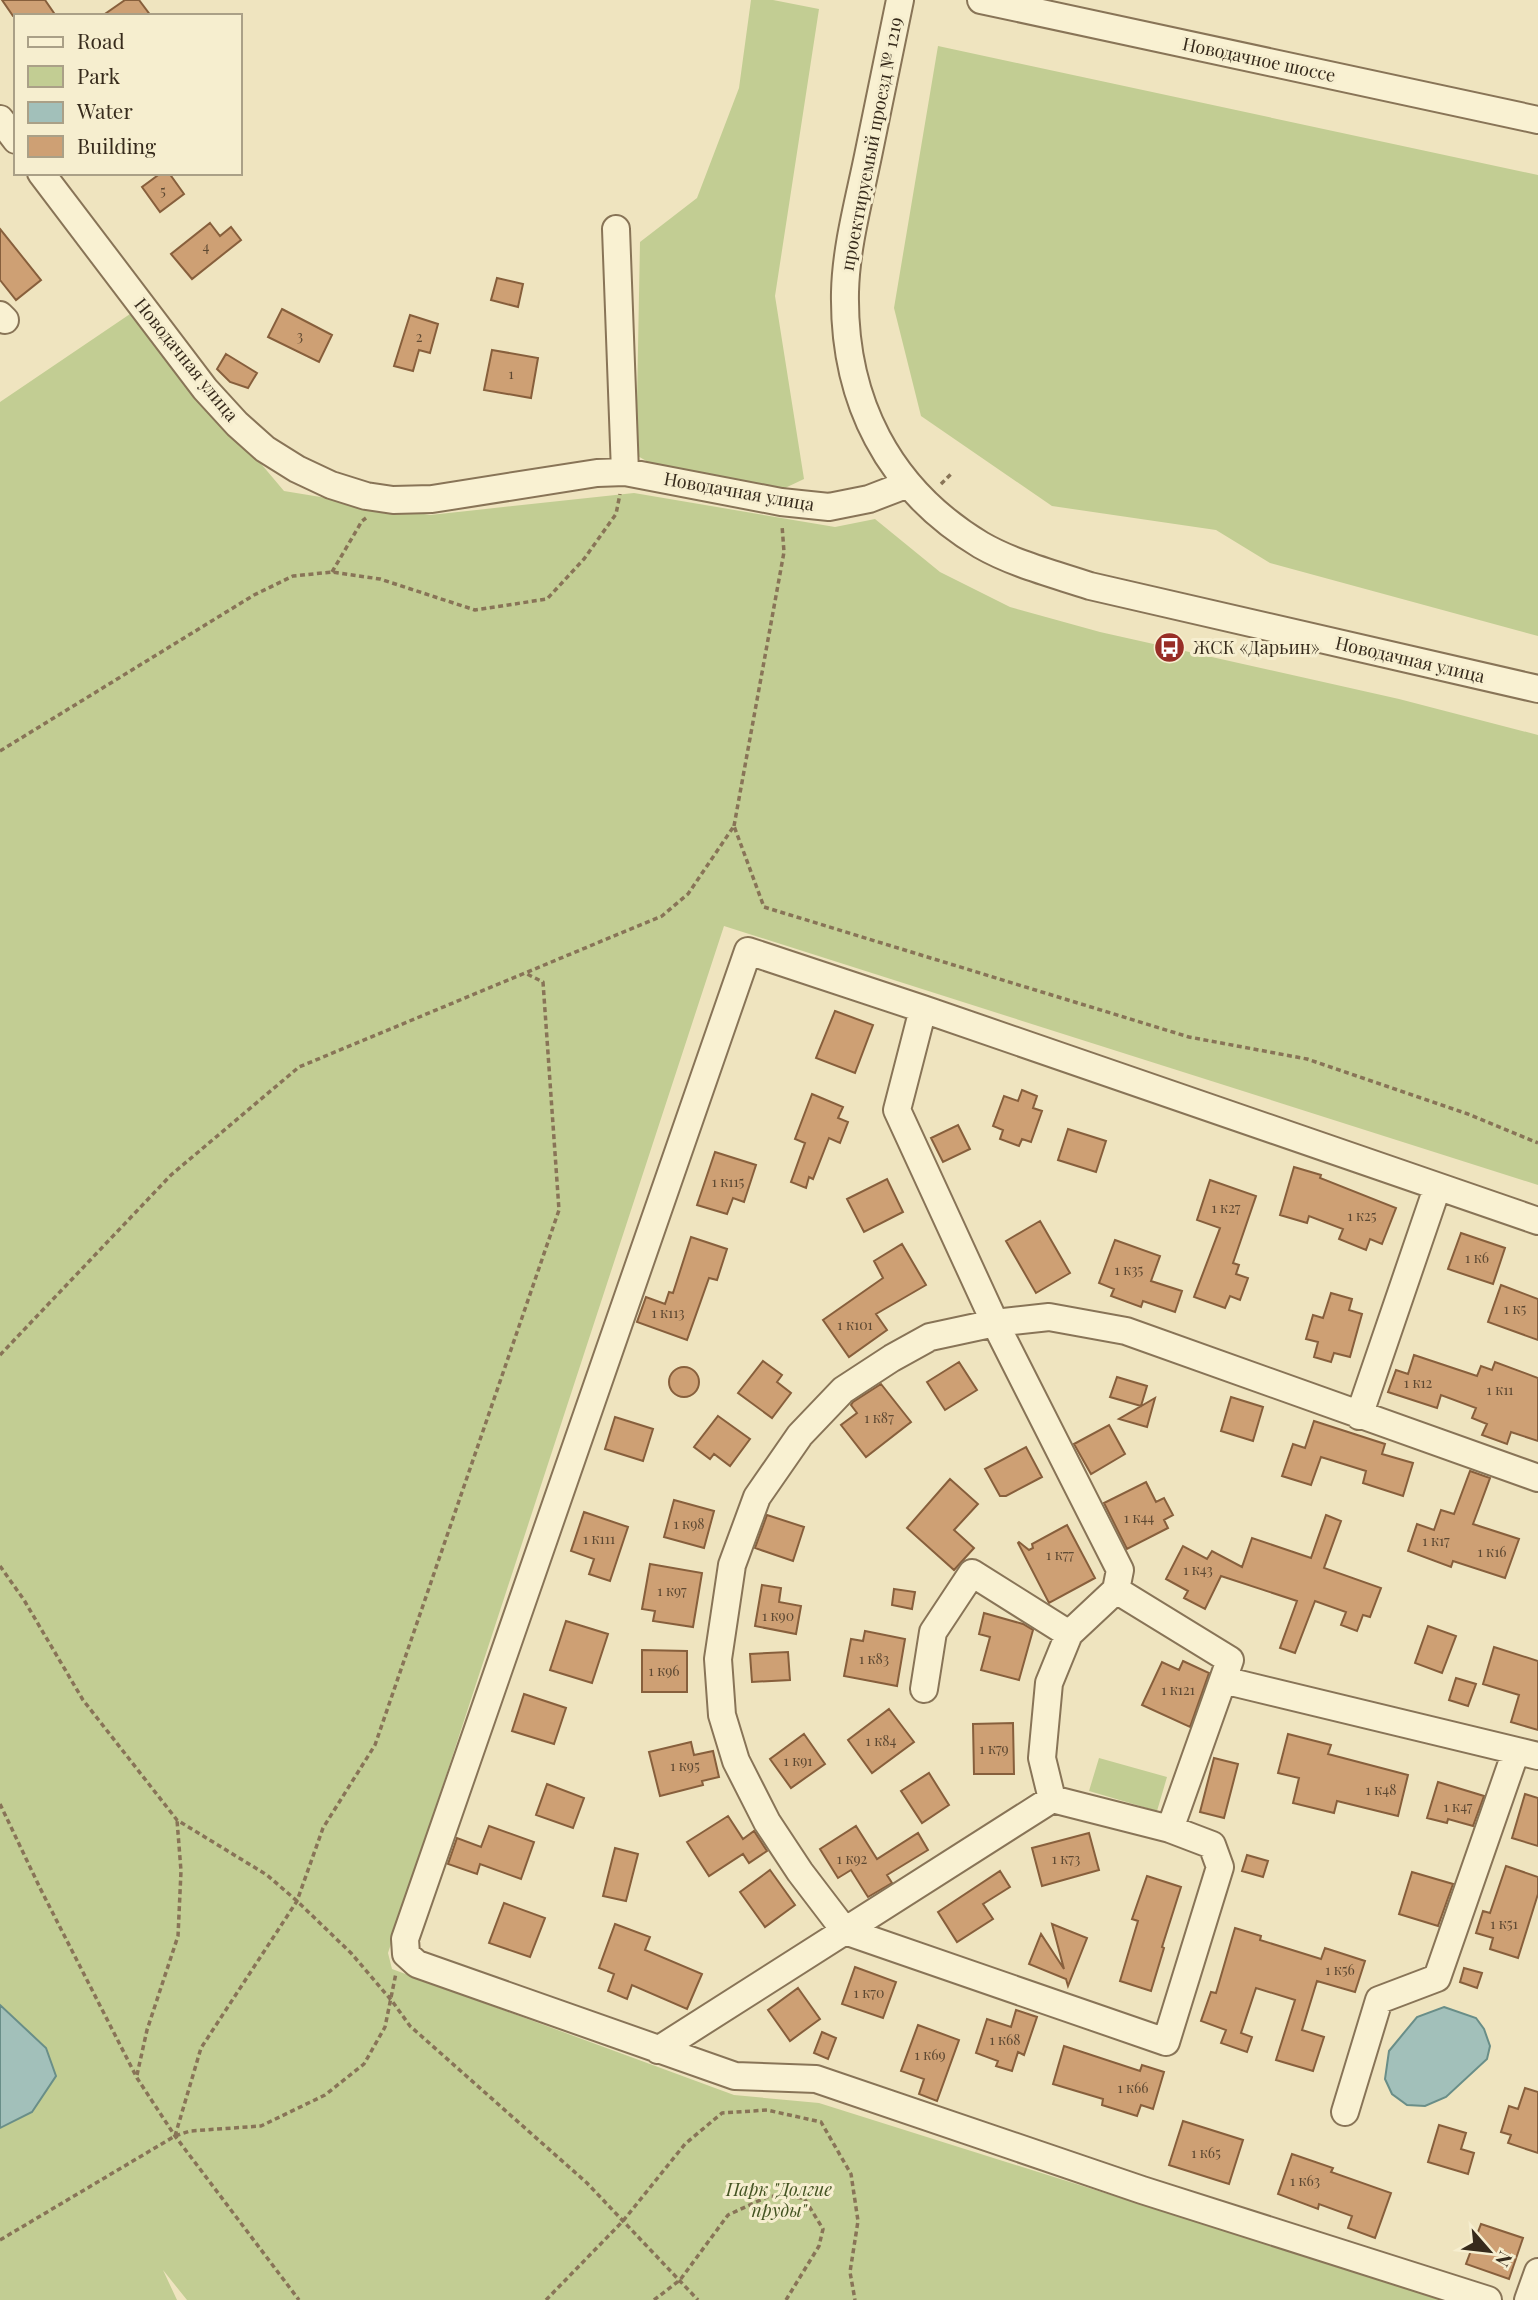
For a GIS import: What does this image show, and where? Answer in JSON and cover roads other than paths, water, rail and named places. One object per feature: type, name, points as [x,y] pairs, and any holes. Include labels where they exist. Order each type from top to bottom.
[{"type":"street","name":"проектируемый проезд № 1219","points":[[900,0],[853,231],[845,291],[849,352],[861,405],[883,450],[908,484]]},
{"type":"street","name":"Новодачное шоссе","points":[[981,0],[1538,120]]},
{"type":"street","points":[[0,119],[14,137]]},
{"type":"street","name":"Новодачная улица","points":[[43,175],[205,389],[237,424],[265,449],[297,469],[331,485],[366,496],[393,500],[432,499],[597,473],[625,472],[781,502],[830,507],[869,499],[908,484],[945,521],[983,546],[1028,566],[1090,586],[1538,689]]},
{"type":"street","points":[[616,229],[625,472]]},
{"type":"street","points":[[1488,2300],[1142,2190],[816,2079],[735,2076],[417,1964],[406,1954],[405,1939],[748,951],[1538,1221]]},
{"type":"street","points":[[923,1009],[897,1110],[995,1323],[1120,1570],[1116,1590],[1069,1634],[1049,1684],[1042,1758],[1052,1798]]},
{"type":"street","points":[[1359,1416],[1437,1188]]},
{"type":"street","points":[[658,2050],[845,1931],[1052,1798],[1170,1829],[1212,1845],[1220,1867],[1166,2042],[845,1931],[800,1872],[767,1822],[733,1749],[722,1715],[718,1659],[732,1565],[757,1497],[800,1435],[843,1390],[892,1358],[930,1337],[995,1323],[1049,1317],[1126,1331],[1538,1478]]},
{"type":"street","points":[[924,1689],[933,1632],[972,1573],[1069,1634]]},
{"type":"street","points":[[1116,1590],[1230,1660],[1170,1829]]},
{"type":"street","points":[[1223,1680],[1527,1754],[1437,1978],[1379,2000],[1345,2112]]},
{"type":"street","points":[[1528,2300],[1538,2272]]},
{"type":"water","points":[[0,2005],[46,2048],[56,2076],[32,2112],[0,2128]]},
{"type":"water","points":[[1444,2007],[1476,2018],[1484,2029],[1490,2046],[1487,2059],[1446,2097],[1425,2106],[1407,2105],[1392,2094],[1385,2079],[1389,2051],[1417,2017]]},
{"type":"place","name":"ЖСК «Дарьин»","points":[[1170,648]]},
{"type":"park label","name":"Парк \"Долгие пруды\"","points":[[779,2200]]}]
